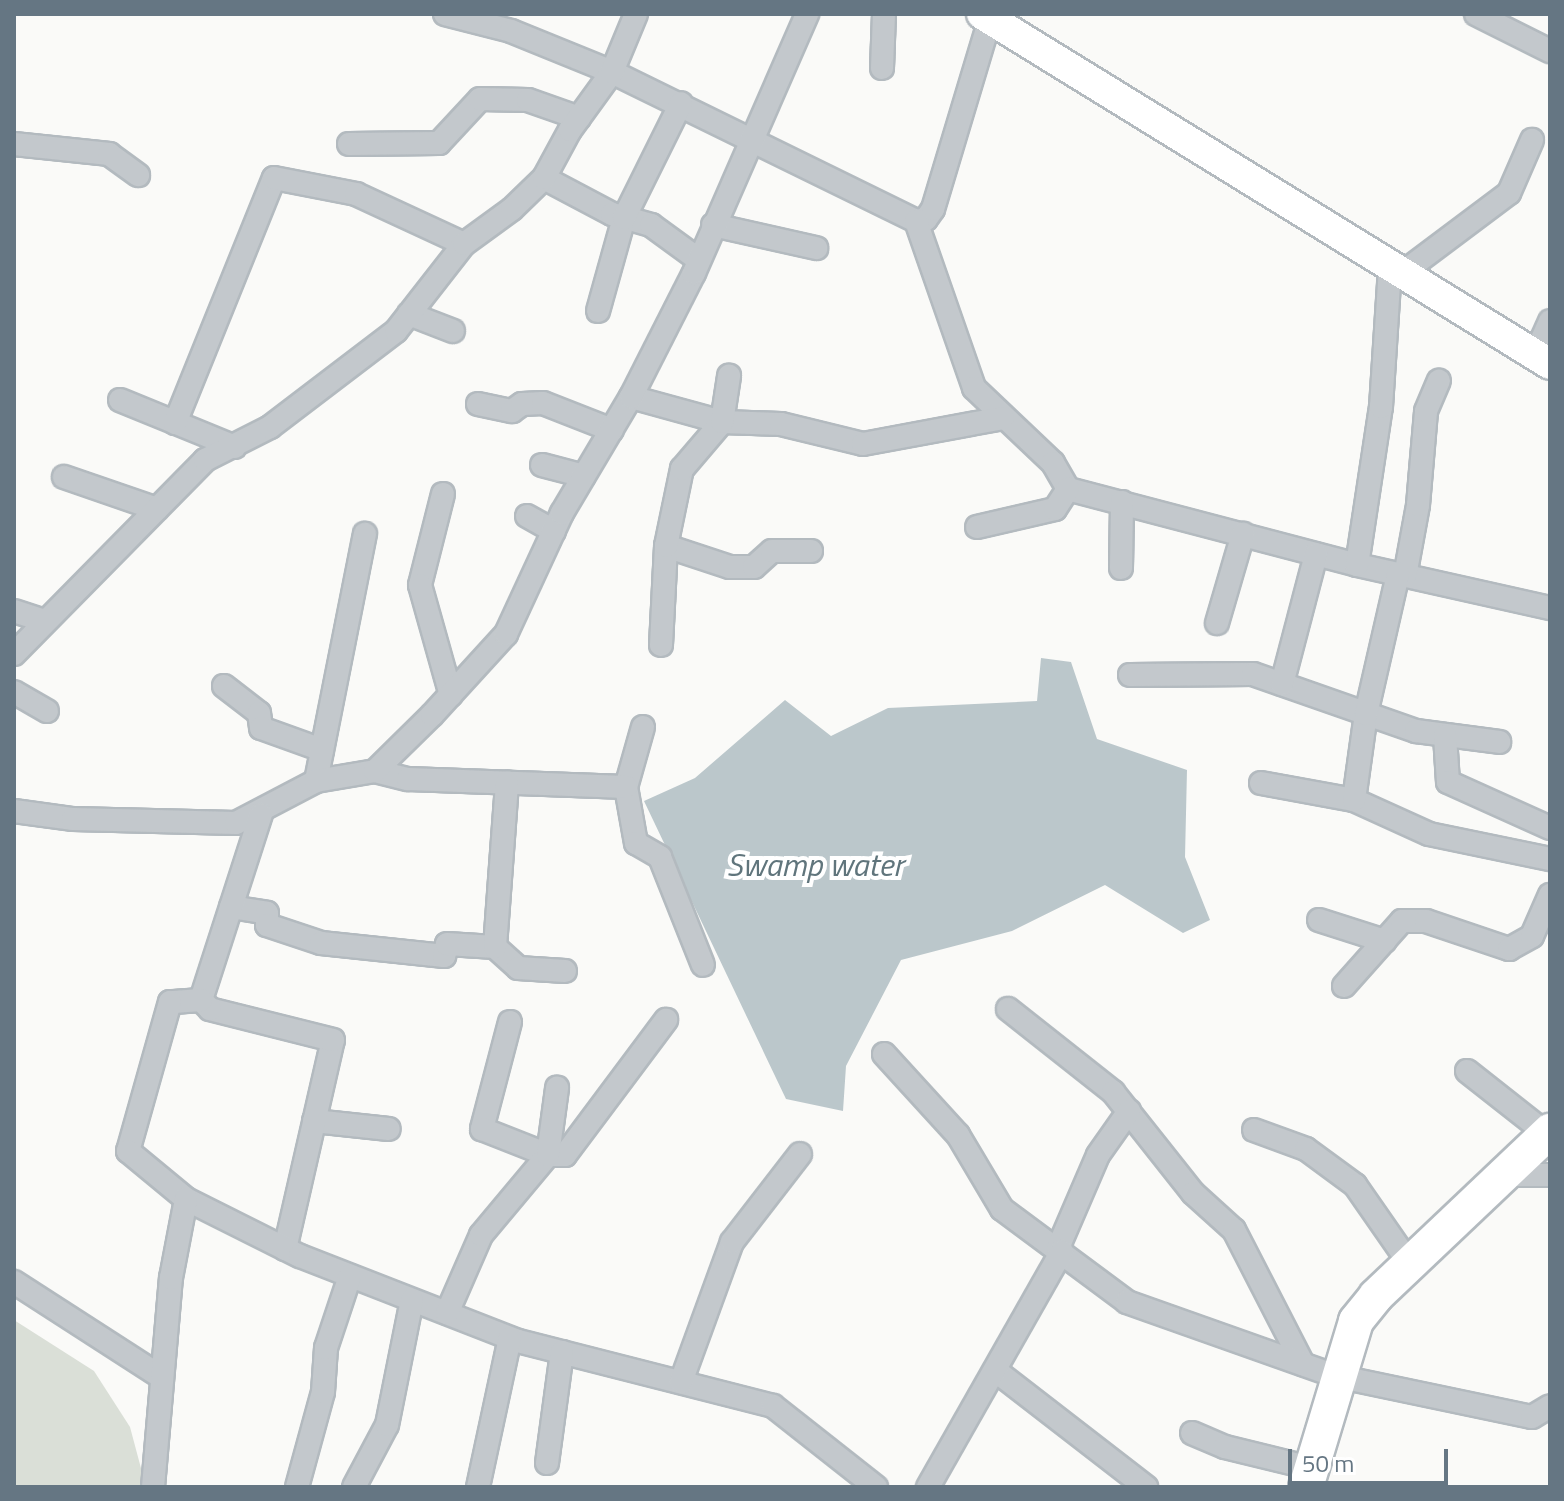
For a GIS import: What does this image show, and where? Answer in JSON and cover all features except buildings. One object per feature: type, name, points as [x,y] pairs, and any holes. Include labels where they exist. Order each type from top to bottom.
[{"type":"main road","points":[[986,16],[1543,359]]},
{"type":"main road","points":[[1309,1478],[1336,1376],[1356,1321],[1410,1264],[1549,1132]]},
{"type":"street","points":[[445,14],[511,31],[612,72],[681,103],[747,142],[916,221],[926,219],[933,209],[986,16]]},
{"type":"street","points":[[14,654],[205,460],[235,447],[308,399],[396,331],[464,244],[512,209],[544,178],[579,118],[612,72],[636,14]]},
{"type":"street","points":[[375,771],[451,695],[506,634],[554,531],[631,397],[699,260],[747,142],[763,117],[807,14]]},
{"type":"street","points":[[882,68],[884,14]]},
{"type":"street","points":[[1477,14],[1550,51]]},
{"type":"street","points":[[349,144],[439,143],[480,99],[528,100],[579,118]]},
{"type":"street","points":[[598,311],[624,218],[681,103]]},
{"type":"street","points":[[1357,565],[1381,407],[1395,270],[1509,193],[1532,140]]},
{"type":"street","points":[[14,144],[109,154],[138,175]]},
{"type":"street","points":[[175,423],[274,178],[356,194],[464,244]]},
{"type":"street","points":[[544,178],[624,218],[651,225],[699,260]]},
{"type":"street","points":[[916,221],[974,388],[1053,463],[1068,489],[1357,565],[1550,608]]},
{"type":"street","points":[[713,225],[816,248]]},
{"type":"street","points":[[409,314],[453,331]]},
{"type":"street","points":[[1543,359],[1550,321]]},
{"type":"street","points":[[661,645],[666,546],[682,469],[722,422],[729,376]]},
{"type":"street","points":[[1354,800],[1366,714],[1418,505],[1426,411],[1439,381]]},
{"type":"street","points":[[631,397],[722,422],[781,424],[863,444],[1003,418]]},
{"type":"street","points":[[120,400],[235,447]]},
{"type":"street","points":[[478,404],[512,411],[522,404],[543,403],[612,430]]},
{"type":"street","points":[[542,465],[584,476]]},
{"type":"street","points":[[64,477],[157,509]]},
{"type":"street","points":[[977,527],[1055,509],[1068,489]]},
{"type":"street","points":[[443,494],[420,585],[451,695]]},
{"type":"street","points":[[1121,568],[1122,502]]},
{"type":"street","points":[[527,516],[554,531]]},
{"type":"street","points":[[316,781],[365,534]]},
{"type":"street","points":[[1217,623],[1243,534]]},
{"type":"street","points":[[666,546],[730,567],[754,567],[772,551],[811,551]]},
{"type":"street","points":[[1282,684],[1316,554]]},
{"type":"street","points":[[14,611],[44,621]]},
{"type":"street","points":[[1130,675],[1229,672],[1282,684],[1366,714],[1445,736],[1499,742]]},
{"type":"street","points":[[224,686],[259,713],[261,728],[322,750]]},
{"type":"street","points":[[14,692],[47,711]]},
{"type":"street","points":[[643,727],[626,787],[636,843],[660,857],[703,965]]},
{"type":"street","points":[[1445,736],[1448,782],[1550,828]]},
{"type":"street","points":[[14,811],[73,819],[236,823],[261,814],[316,781],[375,771],[408,779],[626,787]]},
{"type":"street","points":[[495,947],[507,782]]},
{"type":"street","points":[[1261,783],[1354,800],[1429,834],[1548,853]]},
{"type":"street","points":[[201,1000],[261,814]]},
{"type":"street","points":[[1344,986],[1402,921],[1415,919],[1509,949],[1532,936],[1550,895]]},
{"type":"street","points":[[231,907],[267,913],[267,925],[321,943],[444,956],[447,944],[495,947],[518,968],[565,971]]},
{"type":"street","points":[[1319,920],[1385,941]]},
{"type":"street","points":[[285,1249],[333,1040],[210,1009],[201,1000],[170,1002],[128,1151],[186,1199],[285,1249],[510,1338],[773,1406],[876,1487]]},
{"type":"street","points":[[1008,1009],[1113,1092],[1193,1193],[1234,1230],[1303,1364]]},
{"type":"street","points":[[510,1022],[482,1129],[548,1155],[565,1155],[666,1020]]},
{"type":"street","points":[[884,1054],[958,1135],[1002,1209],[1127,1302],[1336,1376],[1532,1417],[1549,1409]]},
{"type":"street","points":[[1467,1071],[1549,1132]]},
{"type":"street","points":[[447,1313],[481,1235],[548,1155],[557,1088]]},
{"type":"street","points":[[928,1487],[996,1371],[1060,1250],[1098,1155],[1129,1111]]},
{"type":"street","points":[[314,1121],[389,1129]]},
{"type":"street","points":[[1254,1130],[1306,1149],[1355,1185],[1410,1264]]},
{"type":"street","points":[[681,1382],[732,1242],[800,1154]]},
{"type":"street","points":[[1505,1175],[1550,1175]]},
{"type":"street","points":[[153,1487],[160,1376],[186,1199]]},
{"type":"street","points":[[297,1487],[323,1392],[326,1348],[350,1276]]},
{"type":"street","points":[[14,1282],[160,1376]]},
{"type":"street","points":[[354,1487],[387,1425],[412,1300]]},
{"type":"street","points":[[478,1487],[510,1338]]},
{"type":"street","points":[[547,1463],[562,1352]]},
{"type":"street","points":[[996,1371],[1146,1487]]},
{"type":"street","points":[[1192,1433],[1309,1478]]},
{"type":"shaded area","points":[[14,1320],[94,1371],[130,1427],[146,1487],[14,1487]]},
{"type":"water","name":"Swamp water","points":[[1041,658],[1071,662],[1097,739],[1187,770],[1185,857],[1210,920],[1183,933],[1105,885],[1012,931],[901,960],[846,1066],[843,1111],[786,1099],[644,801],[695,778],[785,700],[831,736],[888,708],[1037,701]]}]
